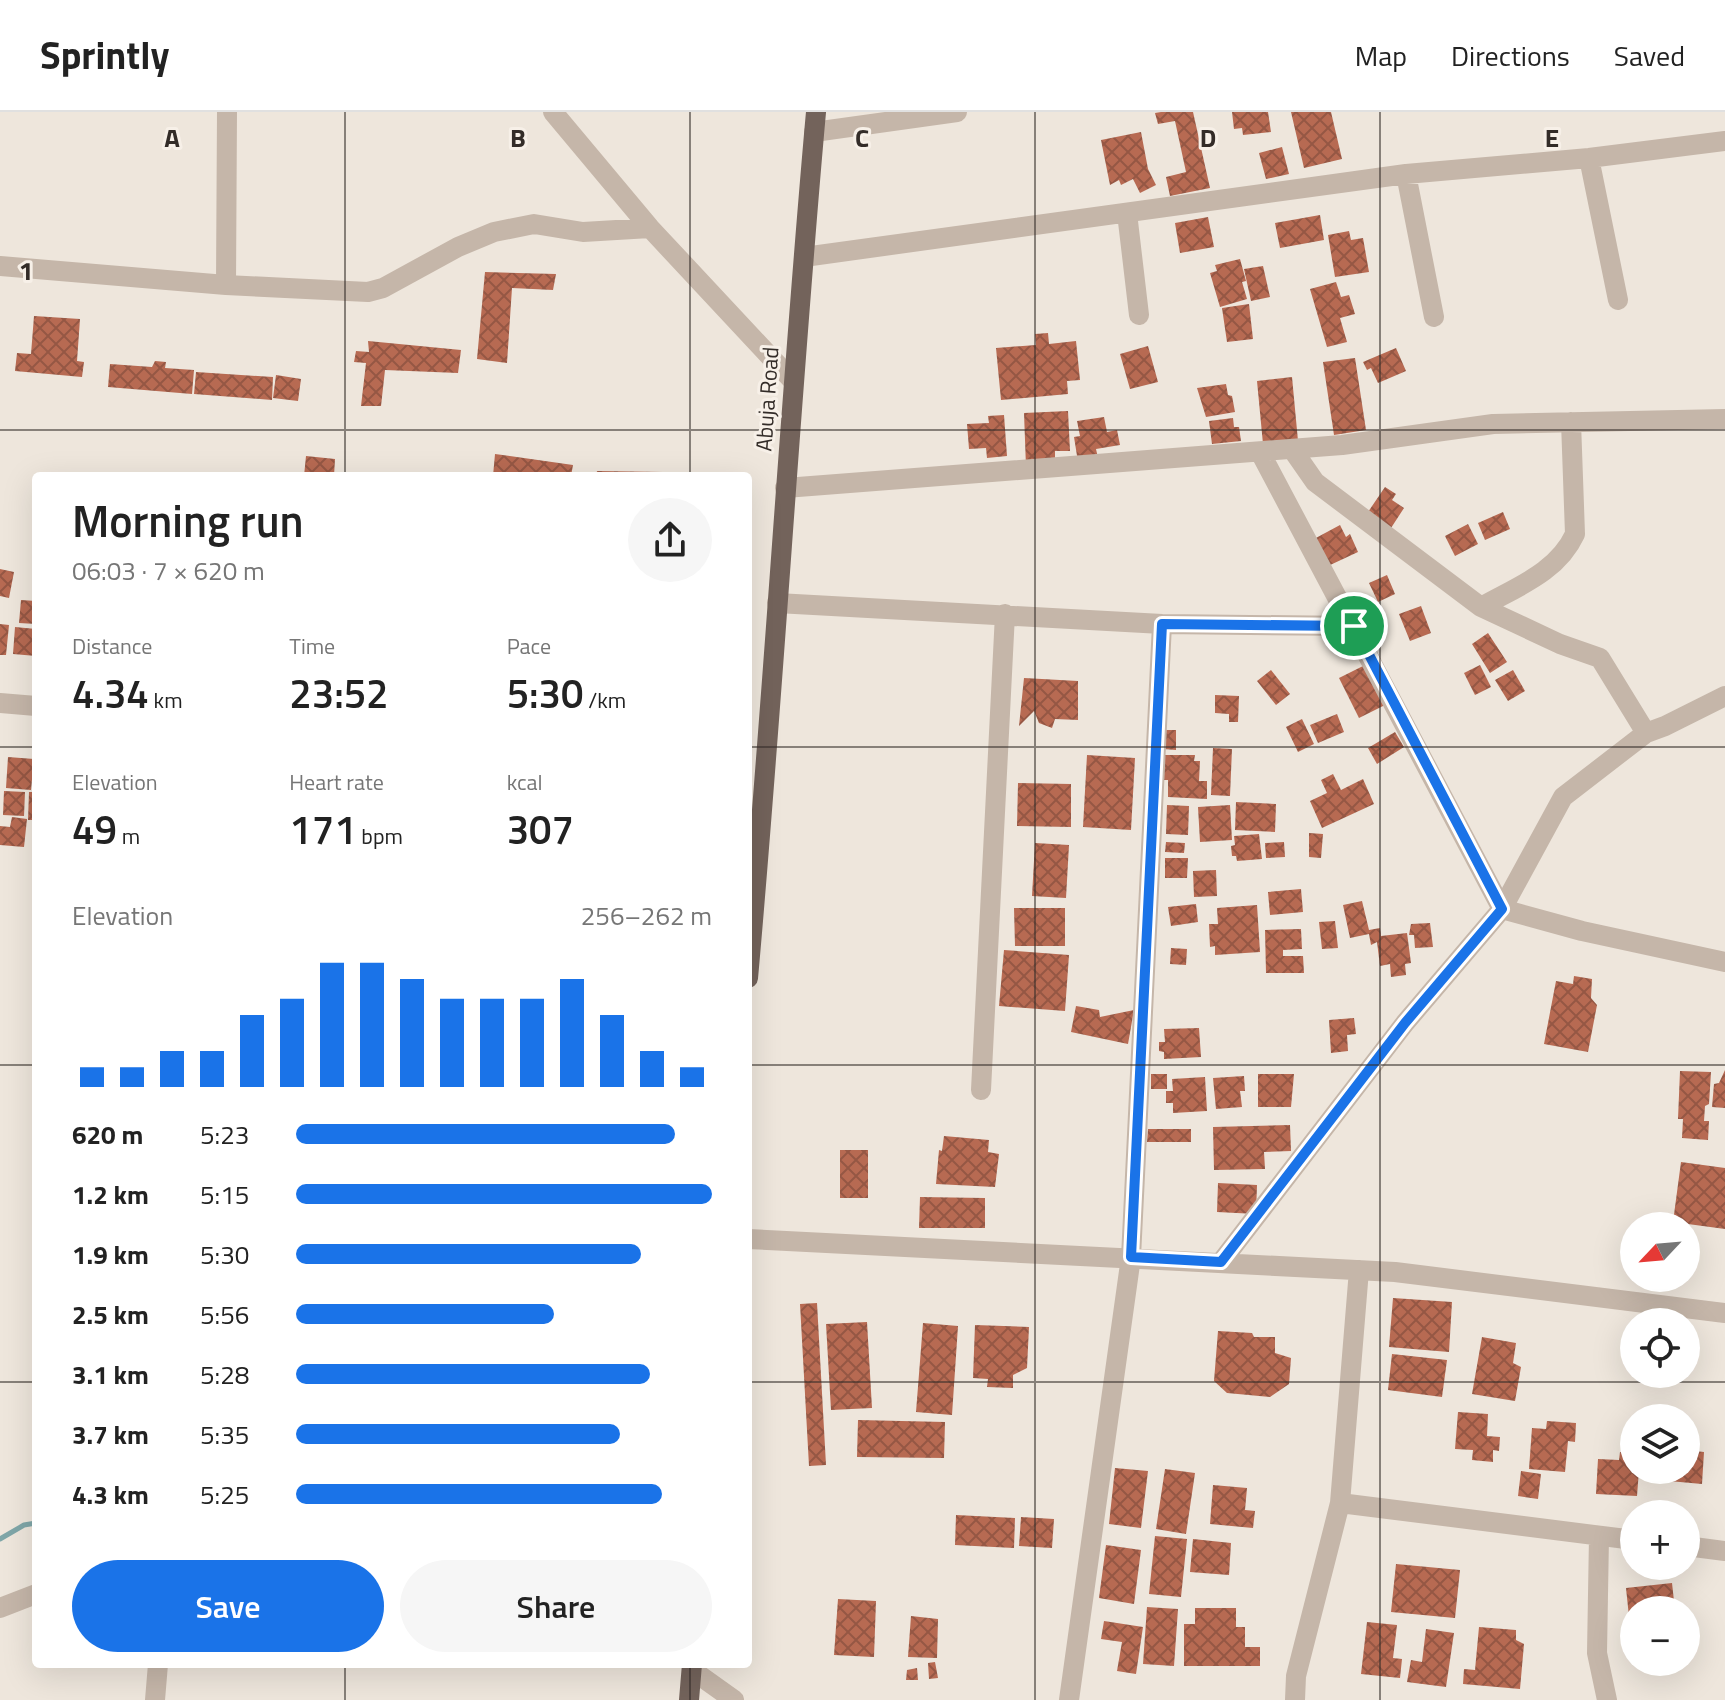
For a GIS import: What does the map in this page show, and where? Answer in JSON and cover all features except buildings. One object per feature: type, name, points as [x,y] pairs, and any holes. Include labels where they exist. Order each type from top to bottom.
[{"type":"main road","name":"Abuja Road","points":[[752,926],[792,380],[815,122]]},
{"type":"main road","points":[[689,1700],[692,1668]]},
{"type":"street","points":[[226,285],[227,112]]},
{"type":"street","points":[[553,112],[650,228],[792,380]]},
{"type":"street","points":[[815,122],[957,112]]},
{"type":"street","points":[[804,257],[1406,174],[1589,158],[1725,141]]},
{"type":"street","points":[[1589,158],[1618,300]]},
{"type":"street","points":[[1406,174],[1434,317]]},
{"type":"street","points":[[1127,213],[1139,315]]},
{"type":"street","points":[[0,266],[226,285],[368,292],[383,288],[458,247],[494,232],[534,224],[583,232],[650,228]]},
{"type":"street","points":[[785,488],[1342,445],[1493,424],[1725,419]]},
{"type":"street","points":[[1481,607],[1547,571],[1567,551],[1575,534],[1571,422]]},
{"type":"street","points":[[1292,449],[1315,482],[1481,607],[1560,644],[1600,658],[1646,733]]},
{"type":"street","points":[[1260,452],[1502,909],[1582,931],[1725,962]]},
{"type":"street","points":[[777,603],[1162,624],[1354,626]]},
{"type":"street","points":[[981,1090],[1005,614]]},
{"type":"street","points":[[1069,1700],[1131,1257],[1162,624]]},
{"type":"street","points":[[1221,1262],[1405,1023],[1502,909],[1563,797],[1646,733],[1725,696]]},
{"type":"street","points":[[0,703],[32,706]]},
{"type":"street","points":[[752,1239],[1395,1272],[1725,1313]]},
{"type":"street","points":[[1295,1700],[1296,1676],[1340,1503],[1359,1270]]},
{"type":"street","points":[[1340,1503],[1620,1538]]},
{"type":"street","points":[[1599,1536],[1597,1653],[1607,1700]]},
{"type":"street","points":[[1700,1548],[1725,1551]]},
{"type":"street","points":[[0,1608],[32,1596]]},
{"type":"street","points":[[155,1700],[158,1668]]},
{"type":"street","points":[[693,1668],[734,1700]]},
{"type":"waterway","points":[[0,1539],[32,1524]]},
{"type":"route","points":[[1162,624],[1354,626],[1502,909],[1405,1023],[1221,1262],[1131,1257],[1162,624]]}]
